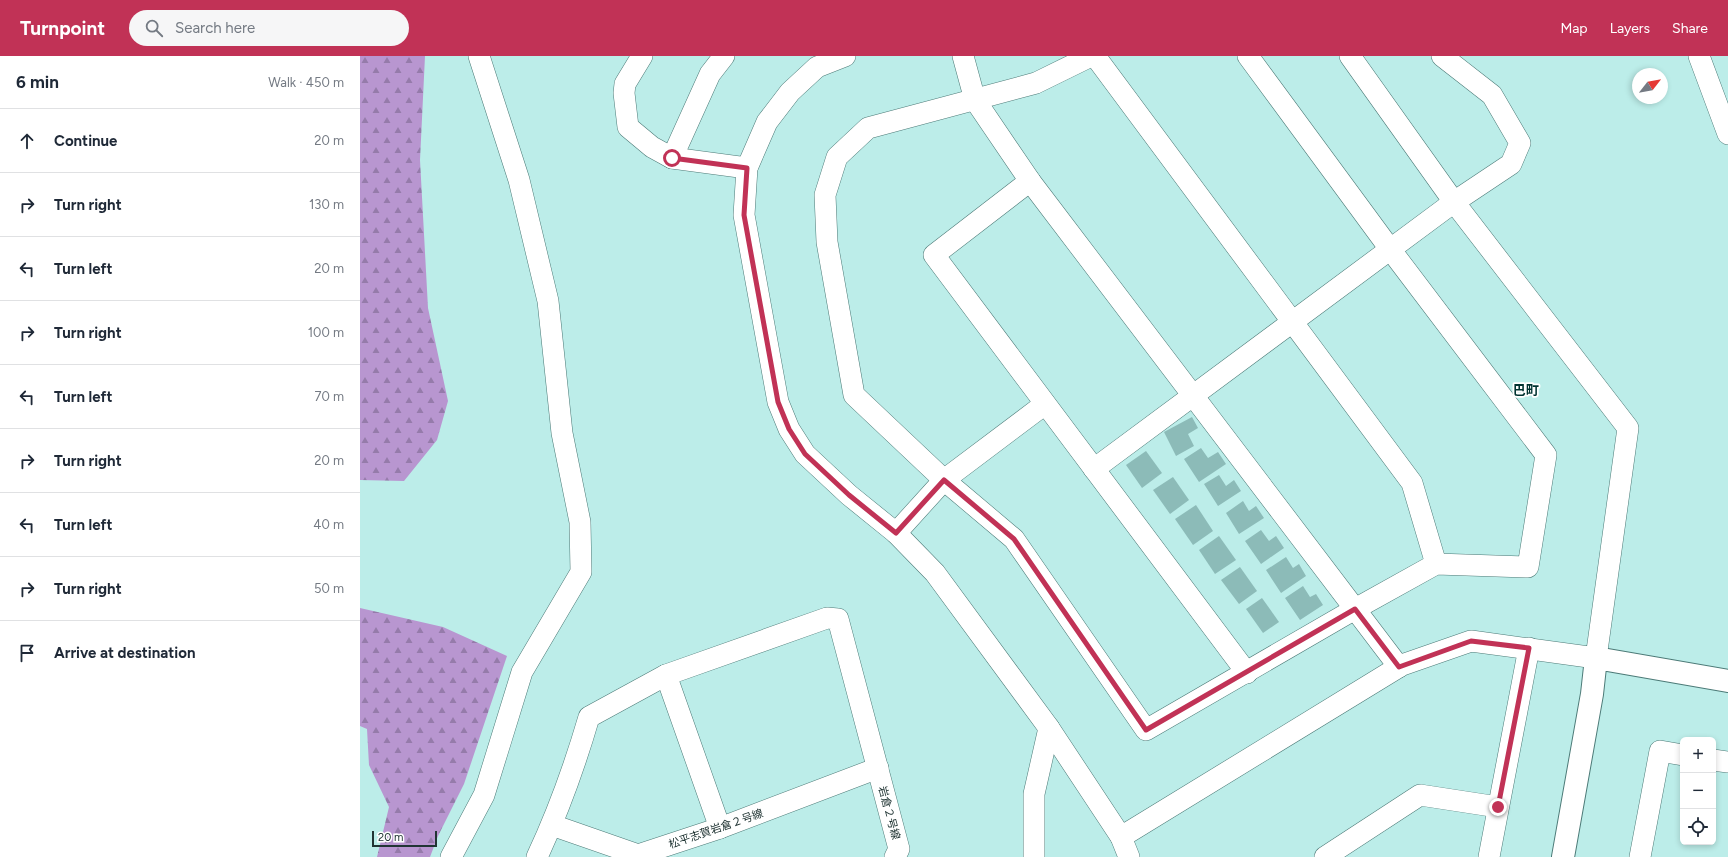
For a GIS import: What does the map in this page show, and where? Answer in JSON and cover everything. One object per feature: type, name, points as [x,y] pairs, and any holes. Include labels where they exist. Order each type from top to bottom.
[{"type":"street","points":[[451,857],[484,795],[522,672],[581,572],[580,522],[562,433],[548,301],[520,180],[478,56]]},
{"type":"street","points":[[642,56],[625,84],[624,94],[628,127],[652,147],[672,158],[747,168]]},
{"type":"street","points":[[672,158],[710,74],[724,56]]},
{"type":"street","points":[[845,56],[811,62],[767,122],[747,168],[744,215],[778,402],[789,429],[805,454],[849,495],[896,533],[935,574],[1049,728],[1121,837],[1129,857]]},
{"type":"street","points":[[963,56],[974,100],[1030,181],[1399,667]]},
{"type":"street","points":[[1091,56],[1036,83],[868,128],[838,157],[825,195],[827,242],[854,395],[944,480],[1014,539],[1146,730],[1436,564],[1528,567],[1546,455],[1390,249],[1248,56]]},
{"type":"street","points":[[1095,56],[1412,483],[1436,564]]},
{"type":"street","points":[[1350,56],[1454,202],[1628,428],[1592,694],[1563,857]]},
{"type":"street","points":[[1094,469],[1454,202],[1511,164],[1520,143],[1492,95],[1442,56]]},
{"type":"street","points":[[1699,56],[1728,134]]},
{"type":"street","points":[[1030,181],[934,255],[1247,673]]},
{"type":"street","points":[[896,533],[944,480],[1045,404]]},
{"type":"street","name":"岩倉２号線","points":[[666,675],[827,618],[838,618],[899,849],[895,857]]},
{"type":"street","points":[[1121,837],[1399,667],[1471,641],[1596,658],[1728,682]]},
{"type":"street","points":[[1489,857],[1529,648]]},
{"type":"street","points":[[537,857],[552,825],[578,755],[589,717],[666,675],[720,828]]},
{"type":"street","points":[[1034,857],[1034,794],[1049,728]]},
{"type":"street","points":[[1640,857],[1660,751],[1680,754]]},
{"type":"street","points":[[1716,760],[1728,762]]},
{"type":"street","name":"松平志賀岩倉２号線","points":[[552,825],[638,855],[720,828],[878,768]]},
{"type":"street","points":[[1325,857],[1420,795],[1498,807]]},
{"type":"green space","points":[[360,56],[425,56],[420,160],[428,308],[448,401],[437,440],[404,481],[360,480]]},
{"type":"green space","points":[[360,608],[443,627],[507,656],[464,784],[438,836],[430,857],[377,857],[389,807],[369,765],[367,729],[360,726]]},
{"type":"building","points":[[1192,417],[1198,428],[1188,434],[1194,446],[1176,456],[1164,432]]},
{"type":"building","points":[[1201,448],[1208,458],[1218,452],[1226,464],[1199,482],[1184,459]]},
{"type":"building","points":[[1146,451],[1162,473],[1142,488],[1126,465]]},
{"type":"building","points":[[1219,475],[1226,486],[1234,480],[1241,491],[1218,506],[1204,484]]},
{"type":"building","points":[[1173,477],[1189,500],[1170,514],[1153,490]]},
{"type":"building","points":[[1243,501],[1249,511],[1256,506],[1264,518],[1239,534],[1226,513]]},
{"type":"building","points":[[1196,505],[1213,531],[1193,545],[1175,519]]},
{"type":"building","points":[[1261,530],[1269,541],[1276,536],[1284,548],[1261,564],[1245,541]]},
{"type":"building","points":[[1219,536],[1236,560],[1215,574],[1199,550]]},
{"type":"building","points":[[1286,557],[1293,568],[1299,564],[1306,576],[1281,593],[1266,570]]},
{"type":"building","points":[[1240,567],[1257,591],[1239,604],[1221,580]]},
{"type":"building","points":[[1303,586],[1310,597],[1316,594],[1323,605],[1300,620],[1285,598]]},
{"type":"building","points":[[1262,598],[1279,622],[1263,633],[1246,609]]},
{"type":"district","name":"巴町","points":[[1526,390]]},
{"type":"route","points":[[672,158],[747,168],[744,215],[778,402],[789,429],[805,454],[849,495],[896,533],[944,480],[1014,539],[1146,730],[1247,673],[1355,609],[1399,667],[1471,641],[1529,648],[1498,807]]}]
